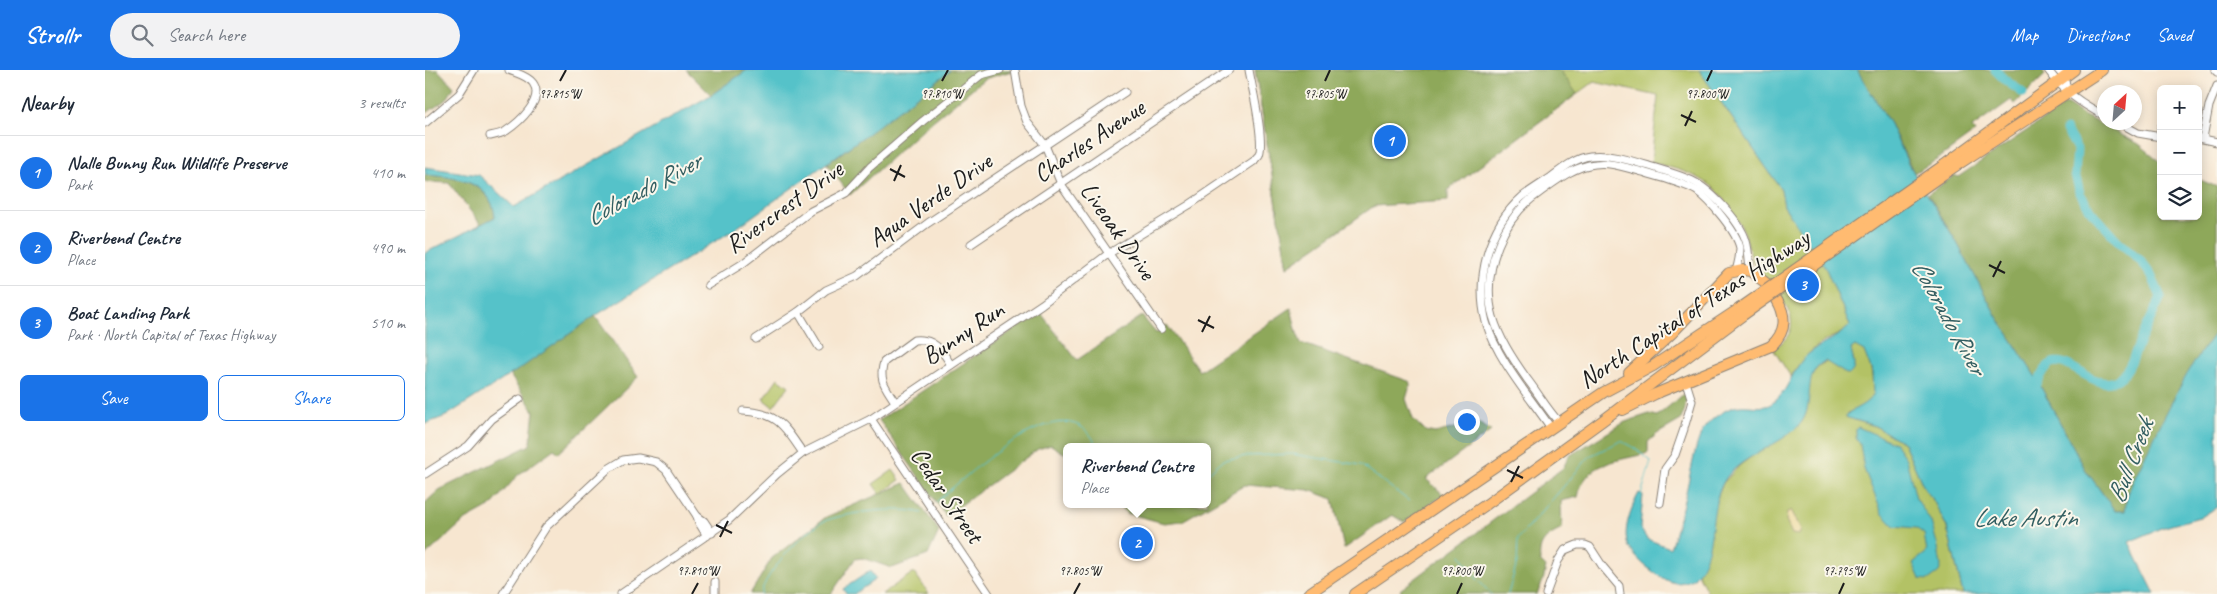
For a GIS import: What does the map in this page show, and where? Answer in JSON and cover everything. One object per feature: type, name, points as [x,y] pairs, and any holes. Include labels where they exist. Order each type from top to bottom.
[{"type":"highway","name":"North Capital of Texas Highway","points":[[1946,168],[2059,77],[2074,70]]},
{"type":"highway","name":"North Capital of Texas Highway","points":[[1355,594],[1487,504],[1603,421],[1741,312],[1946,168],[2069,93],[2102,70]]},
{"type":"highway","points":[[1613,386],[1641,364],[1723,278],[1736,270],[1750,271],[1766,283]]},
{"type":"highway","points":[[1603,421],[1655,394],[1771,346],[1782,334],[1785,318],[1777,300]]},
{"type":"highway","name":"North Capital of Texas Highway","points":[[1308,594],[1613,386],[1653,366],[1741,312]]},
{"type":"street","points":[[425,123],[459,94],[474,70]]},
{"type":"street","points":[[491,136],[505,132],[522,118],[533,105],[536,95],[536,88],[533,82],[509,70]]},
{"type":"street","name":"Rivercrest Drive","points":[[708,285],[742,264],[811,211],[846,193],[870,167],[981,74],[1000,70]]},
{"type":"street","name":"Liveoak Drive","points":[[1015,70],[1021,106],[1027,122],[1045,145],[1061,184],[1161,329]]},
{"type":"street","name":"Charles Avenue","points":[[971,244],[1229,70]]},
{"type":"street","name":"Bunny Run","points":[[621,594],[729,520],[777,474],[803,454],[871,418],[1042,304],[1108,254],[1189,205],[1259,156],[1259,130],[1249,70]]},
{"type":"street","points":[[2048,70],[2059,77],[2069,93],[2097,111]]},
{"type":"street","points":[[2202,128],[2217,86]]},
{"type":"street","name":"Aqua Verde Drive","points":[[756,339],[798,312],[826,290],[857,276],[928,224],[1125,92]]},
{"type":"street","points":[[2134,130],[2157,135]]},
{"type":"street","points":[[2202,138],[2217,142]]},
{"type":"street","points":[[1555,425],[1504,352],[1489,304],[1488,267],[1513,217],[1540,188],[1581,167],[1607,163],[1625,163],[1688,179],[1713,196],[1746,240],[1750,271]]},
{"type":"street","points":[[1625,163],[1688,187],[1707,200],[1716,209],[1739,245],[1740,254],[1736,270]]},
{"type":"street","points":[[798,312],[819,346]]},
{"type":"street","points":[[895,402],[881,380],[884,362],[914,340],[930,341],[941,348],[951,365]]},
{"type":"street","points":[[1661,503],[1665,469],[1675,455],[1692,400],[1686,382]]},
{"type":"street","points":[[425,474],[468,446],[492,419],[521,399]]},
{"type":"street","points":[[743,411],[760,412],[775,418],[787,430],[803,454]]},
{"type":"street","name":"Cedar Street","points":[[871,418],[989,594]]},
{"type":"street","points":[[503,594],[546,527],[608,469],[623,460],[638,458],[655,462],[667,470],[697,516],[699,523],[709,534]]},
{"type":"street","points":[[1546,594],[1558,561],[1565,550],[1577,544],[1590,547],[1603,567],[1619,586],[1620,594]]},
{"type":"street","points":[[715,582],[715,594]]},
{"type":"green space","points":[[425,70],[438,70],[454,87],[447,99],[425,114]]},
{"type":"green space","points":[[686,70],[747,70],[711,95]]},
{"type":"green space","points":[[951,70],[1015,70],[984,79],[923,129],[850,195],[827,164]]},
{"type":"green space","points":[[1255,70],[1699,70],[1781,189],[1784,206],[1826,269],[1850,325],[1845,331],[1823,342],[1814,349],[1801,362],[1791,377],[1773,349],[1786,338],[1791,327],[1790,316],[1785,305],[1754,264],[1744,232],[1735,216],[1717,191],[1700,178],[1651,162],[1658,96],[1594,82],[1431,201],[1374,206],[1287,267]]},
{"type":"green space","points":[[1255,70],[1560,70],[1577,94],[1448,190],[1448,201],[1374,206],[1287,267]]},
{"type":"green space","points":[[1857,70],[2041,70],[2045,75],[2015,104],[2011,100],[1972,128],[1975,132],[1938,159],[1914,173],[1890,124]]},
{"type":"green space","points":[[2066,104],[2097,122],[2097,130],[2112,130],[2139,144],[2157,159],[2157,220],[2202,220],[2202,181],[2217,187],[2217,330],[2126,497],[2125,511],[2115,511],[2085,469],[2035,376],[1997,317],[1928,194],[1955,175],[1958,177]]},
{"type":"green space","points":[[425,175],[448,177],[470,183],[479,188],[492,205],[495,217],[481,225],[449,183],[425,182]]},
{"type":"green space","points":[[1291,308],[1301,343],[1411,382],[1406,399],[1413,419],[1425,431],[1435,433],[1478,422],[1491,431],[1426,479],[1444,495],[1404,522],[1392,515],[1344,549],[1333,499],[1309,490],[1245,485],[1211,504],[1211,443],[1063,443],[1063,452],[1051,445],[1038,449],[946,516],[879,420],[1040,312],[1077,360],[1142,316],[1156,333],[1167,325],[1199,371]]},
{"type":"green space","points":[[595,316],[638,377],[559,453],[554,449],[518,475],[491,506],[464,521],[425,556],[425,503],[439,490],[530,445],[534,411],[510,375]]},
{"type":"green space","points":[[1852,346],[1861,348],[1868,359],[1873,391],[1870,399],[1865,404],[1847,413],[1854,420],[1875,426],[1904,443],[1925,490],[1932,498],[1947,527],[1963,594],[1708,594],[1698,574],[1709,546],[1713,509],[1723,483],[1740,465],[1766,446],[1775,443],[1816,368],[1851,351]]},
{"type":"green space","points":[[778,378],[789,386],[773,407],[763,399]]},
{"type":"green space","points":[[1685,393],[1687,399],[1681,420],[1657,434],[1648,442],[1648,453],[1605,464],[1595,469],[1582,485],[1578,497],[1561,501],[1562,529],[1547,538],[1540,549],[1540,561],[1546,567],[1543,581],[1537,594],[1403,594],[1400,590],[1563,468],[1569,456],[1625,422],[1649,414],[1657,416]]},
{"type":"green space","points":[[893,470],[900,480],[880,494],[873,484]]},
{"type":"green space","points":[[905,483],[939,531],[928,555],[892,568],[862,558],[855,559],[831,594],[750,594],[772,558],[826,517]]},
{"type":"green space","points":[[1121,508],[1205,508],[1182,521],[1164,523],[1126,513]]},
{"type":"green space","points":[[914,572],[929,594],[882,594]]},
{"type":"sand","points":[[1791,510],[1801,529],[1799,535],[1792,534],[1786,521],[1787,513]]},
{"type":"water","name":"Colorado River","points":[[747,70],[951,70],[870,132],[735,229],[595,316],[524,366],[446,416],[425,424],[425,253],[495,217],[492,205],[479,188],[470,183],[449,177],[426,175],[425,167],[479,175],[514,207],[711,95]]},
{"type":"water","name":"Lake Austin","points":[[1699,70],[1857,70],[1890,124],[1908,163],[1956,241],[1997,317],[2035,376],[2085,469],[2115,511],[2125,511],[2133,481],[2170,406],[2196,359],[2217,330],[2217,507],[2203,516],[2161,528],[2129,542],[2155,594],[1963,594],[1947,527],[1932,498],[1925,490],[1904,443],[1875,426],[1845,417],[1873,395],[1872,372],[1864,351],[1855,346],[1851,349],[1854,368],[1850,374],[1846,374],[1825,361],[1818,366],[1813,373],[1808,407],[1801,423],[1784,438],[1739,465],[1723,483],[1715,507],[1710,544],[1701,568],[1694,578],[1681,583],[1670,581],[1656,574],[1636,557],[1628,545],[1626,532],[1631,511],[1639,493],[1643,495],[1640,528],[1647,539],[1670,548],[1684,502],[1697,444],[1705,427],[1716,416],[1731,408],[1764,406],[1777,400],[1801,361],[1850,325],[1826,269],[1784,206],[1781,189]]},
{"type":"water","points":[[1858,427],[1895,443],[1906,459],[1916,498],[1931,522],[1938,547],[1941,566],[1939,572],[1928,580],[1920,579],[1913,563],[1927,552],[1924,534],[1916,528],[1894,526],[1882,513],[1864,469],[1860,444],[1856,438],[1856,429]]},
{"type":"water","points":[[870,571],[876,579],[854,594],[846,594],[843,589]]},
{"type":"waterway","points":[[1995,70],[2023,93]]},
{"type":"waterway","points":[[2033,393],[2039,379],[2048,366],[2055,362],[2063,363],[2092,379],[2102,382],[2112,382],[2122,376],[2130,365],[2161,297],[2151,275],[2139,259],[2118,241],[2091,211],[2080,193],[2075,174],[2077,149],[2066,130]]},
{"type":"waterway","points":[[935,503],[992,455],[1017,439],[1042,427],[1064,422],[1083,428],[1094,443]]},
{"type":"waterway","points":[[1508,594],[1517,563],[1518,539],[1590,456],[1621,441],[1634,448],[1651,461],[1641,495]]},
{"type":"waterway","points":[[1211,470],[1223,460],[1246,456],[1292,454],[1361,465],[1409,501]]},
{"type":"waterway","points":[[761,594],[764,585],[778,563],[798,541],[819,524],[827,520],[875,511],[900,510],[922,513]]},
{"type":"waterway","points":[[1461,555],[1478,580],[1491,594]]},
{"type":"place","name":"Nalle Bunny Run Wildlife Preserve","points":[[1390,141]]},
{"type":"place","name":"Boat Landing Park","points":[[1803,285]]},
{"type":"place","name":"Riverbend Centre","points":[[1137,543]]},
{"type":"water label","name":"Bull Creek","points":[[2130,461]]}]
